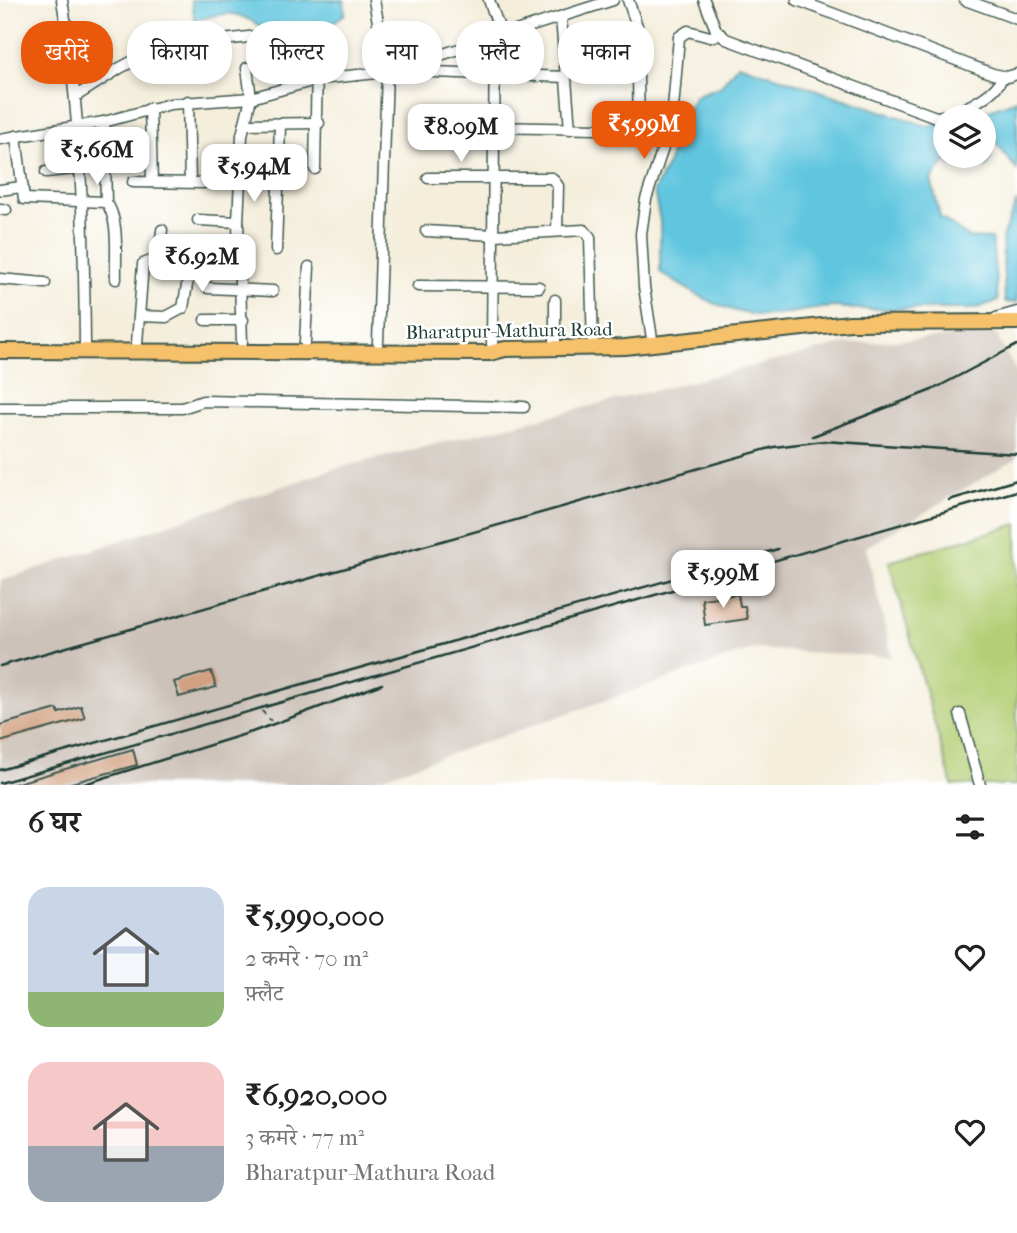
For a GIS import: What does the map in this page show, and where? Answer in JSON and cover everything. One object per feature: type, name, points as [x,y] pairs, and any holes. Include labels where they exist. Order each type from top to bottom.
[{"type":"highway","name":"Bharatpur-Mathura Road","points":[[5,347],[137,343],[161,348],[242,342],[378,342],[555,349],[653,345],[850,323],[1017,322]]},
{"type":"highway","name":"Bharatpur-Mathura Road","points":[[5,347],[490,353],[499,346]]},
{"type":"street","points":[[62,0],[76,96],[82,168],[85,344]]},
{"type":"street","points":[[374,0],[378,21]]},
{"type":"street","points":[[489,0],[494,21]]},
{"type":"street","points":[[544,22],[586,4],[613,0]]},
{"type":"street","points":[[628,0],[637,26],[639,129]]},
{"type":"street","points":[[704,0],[720,34]]},
{"type":"street","points":[[797,0],[1002,77],[1017,74]]},
{"type":"street","points":[[965,0],[1017,19]]},
{"type":"street","points":[[561,17],[561,21]]},
{"type":"street","points":[[653,345],[644,287],[641,234],[646,200],[672,121],[679,37],[688,31],[707,37],[720,34],[936,117],[979,99],[1000,84],[1002,77]]},
{"type":"street","points":[[76,96],[120,68],[184,34],[207,41],[246,37]]},
{"type":"street","points":[[242,342],[238,222],[245,124],[251,98],[249,84]]},
{"type":"street","points":[[0,139],[104,121],[188,101],[251,98],[301,84]]},
{"type":"street","points":[[315,169],[319,84]]},
{"type":"street","points":[[378,342],[387,84]]},
{"type":"street","points":[[494,84],[493,286],[499,346]]},
{"type":"street","points":[[567,84],[570,128]]},
{"type":"street","points":[[188,101],[190,182]]},
{"type":"street","points":[[150,108],[152,182]]},
{"type":"street","points":[[104,121],[106,202],[113,215],[116,279]]},
{"type":"street","points":[[245,124],[319,124]]},
{"type":"street","points":[[276,250],[280,124]]},
{"type":"street","points":[[424,126],[599,129]]},
{"type":"street","points":[[16,136],[22,197],[27,201],[106,202]]},
{"type":"street","points":[[46,172],[82,168]]},
{"type":"street","points":[[428,178],[552,178],[557,182],[557,230]]},
{"type":"street","points":[[133,182],[203,183]]},
{"type":"street","points":[[0,190],[21,187]]},
{"type":"street","points":[[198,220],[238,222]]},
{"type":"street","points":[[137,343],[143,264],[159,258],[162,230]]},
{"type":"street","points":[[426,231],[494,235],[584,230],[590,237],[593,348]]},
{"type":"street","points":[[140,316],[166,317],[183,308],[193,260],[190,247],[160,246]]},
{"type":"street","points":[[193,260],[239,261]]},
{"type":"street","points":[[304,342],[309,267]]},
{"type":"street","points":[[0,279],[45,283]]},
{"type":"street","points":[[418,286],[539,287]]},
{"type":"street","points":[[208,288],[273,291]]},
{"type":"street","points":[[555,300],[555,349]]},
{"type":"street","points":[[982,322],[1017,312]]},
{"type":"street","points":[[205,320],[243,320]]},
{"type":"street","points":[[0,408],[182,408],[203,401],[524,407]]},
{"type":"street","points":[[960,714],[980,785]]},
{"type":"path","points":[[262,711],[271,721]]},
{"type":"shaded area","points":[[996,334],[1017,373],[1017,458],[866,547],[892,657],[754,649],[360,785],[0,785],[0,581],[334,469],[844,344]]},
{"type":"green space","points":[[1017,524],[1017,785],[952,785],[889,562]]},
{"type":"water","points":[[191,0],[344,0],[345,14],[335,21],[251,21],[234,14],[220,14],[195,20]]},
{"type":"water","points":[[738,64],[927,126],[933,125],[933,168],[940,168],[931,179],[940,217],[969,238],[992,239],[998,301],[973,309],[833,307],[758,315],[728,309],[714,303],[660,272],[660,221],[654,191],[669,162],[676,127],[696,95],[720,87]]},
{"type":"water","points":[[1017,100],[1017,170],[996,142],[996,107]]},
{"type":"water","points":[[1017,201],[1017,303],[1005,302],[1002,238]]},
{"type":"building","points":[[738,594],[740,606],[745,606],[747,619],[705,625],[702,599]]},
{"type":"building","points":[[211,671],[216,687],[179,697],[174,682]]},
{"type":"building","points":[[81,706],[85,718],[0,742],[0,725],[57,709],[59,713]]},
{"type":"building","points":[[133,749],[137,765],[64,785],[11,785]]},
{"type":"railway","points":[[813,436],[932,390],[1017,345]]},
{"type":"railway","points":[[0,666],[774,447],[824,441],[1017,454]]},
{"type":"railway","points":[[949,500],[1017,480]]},
{"type":"railway","points":[[0,783],[1017,491]]},
{"type":"railway","points":[[0,770],[778,549]]},
{"type":"railway","points":[[81,785],[252,732],[382,684]]}]
